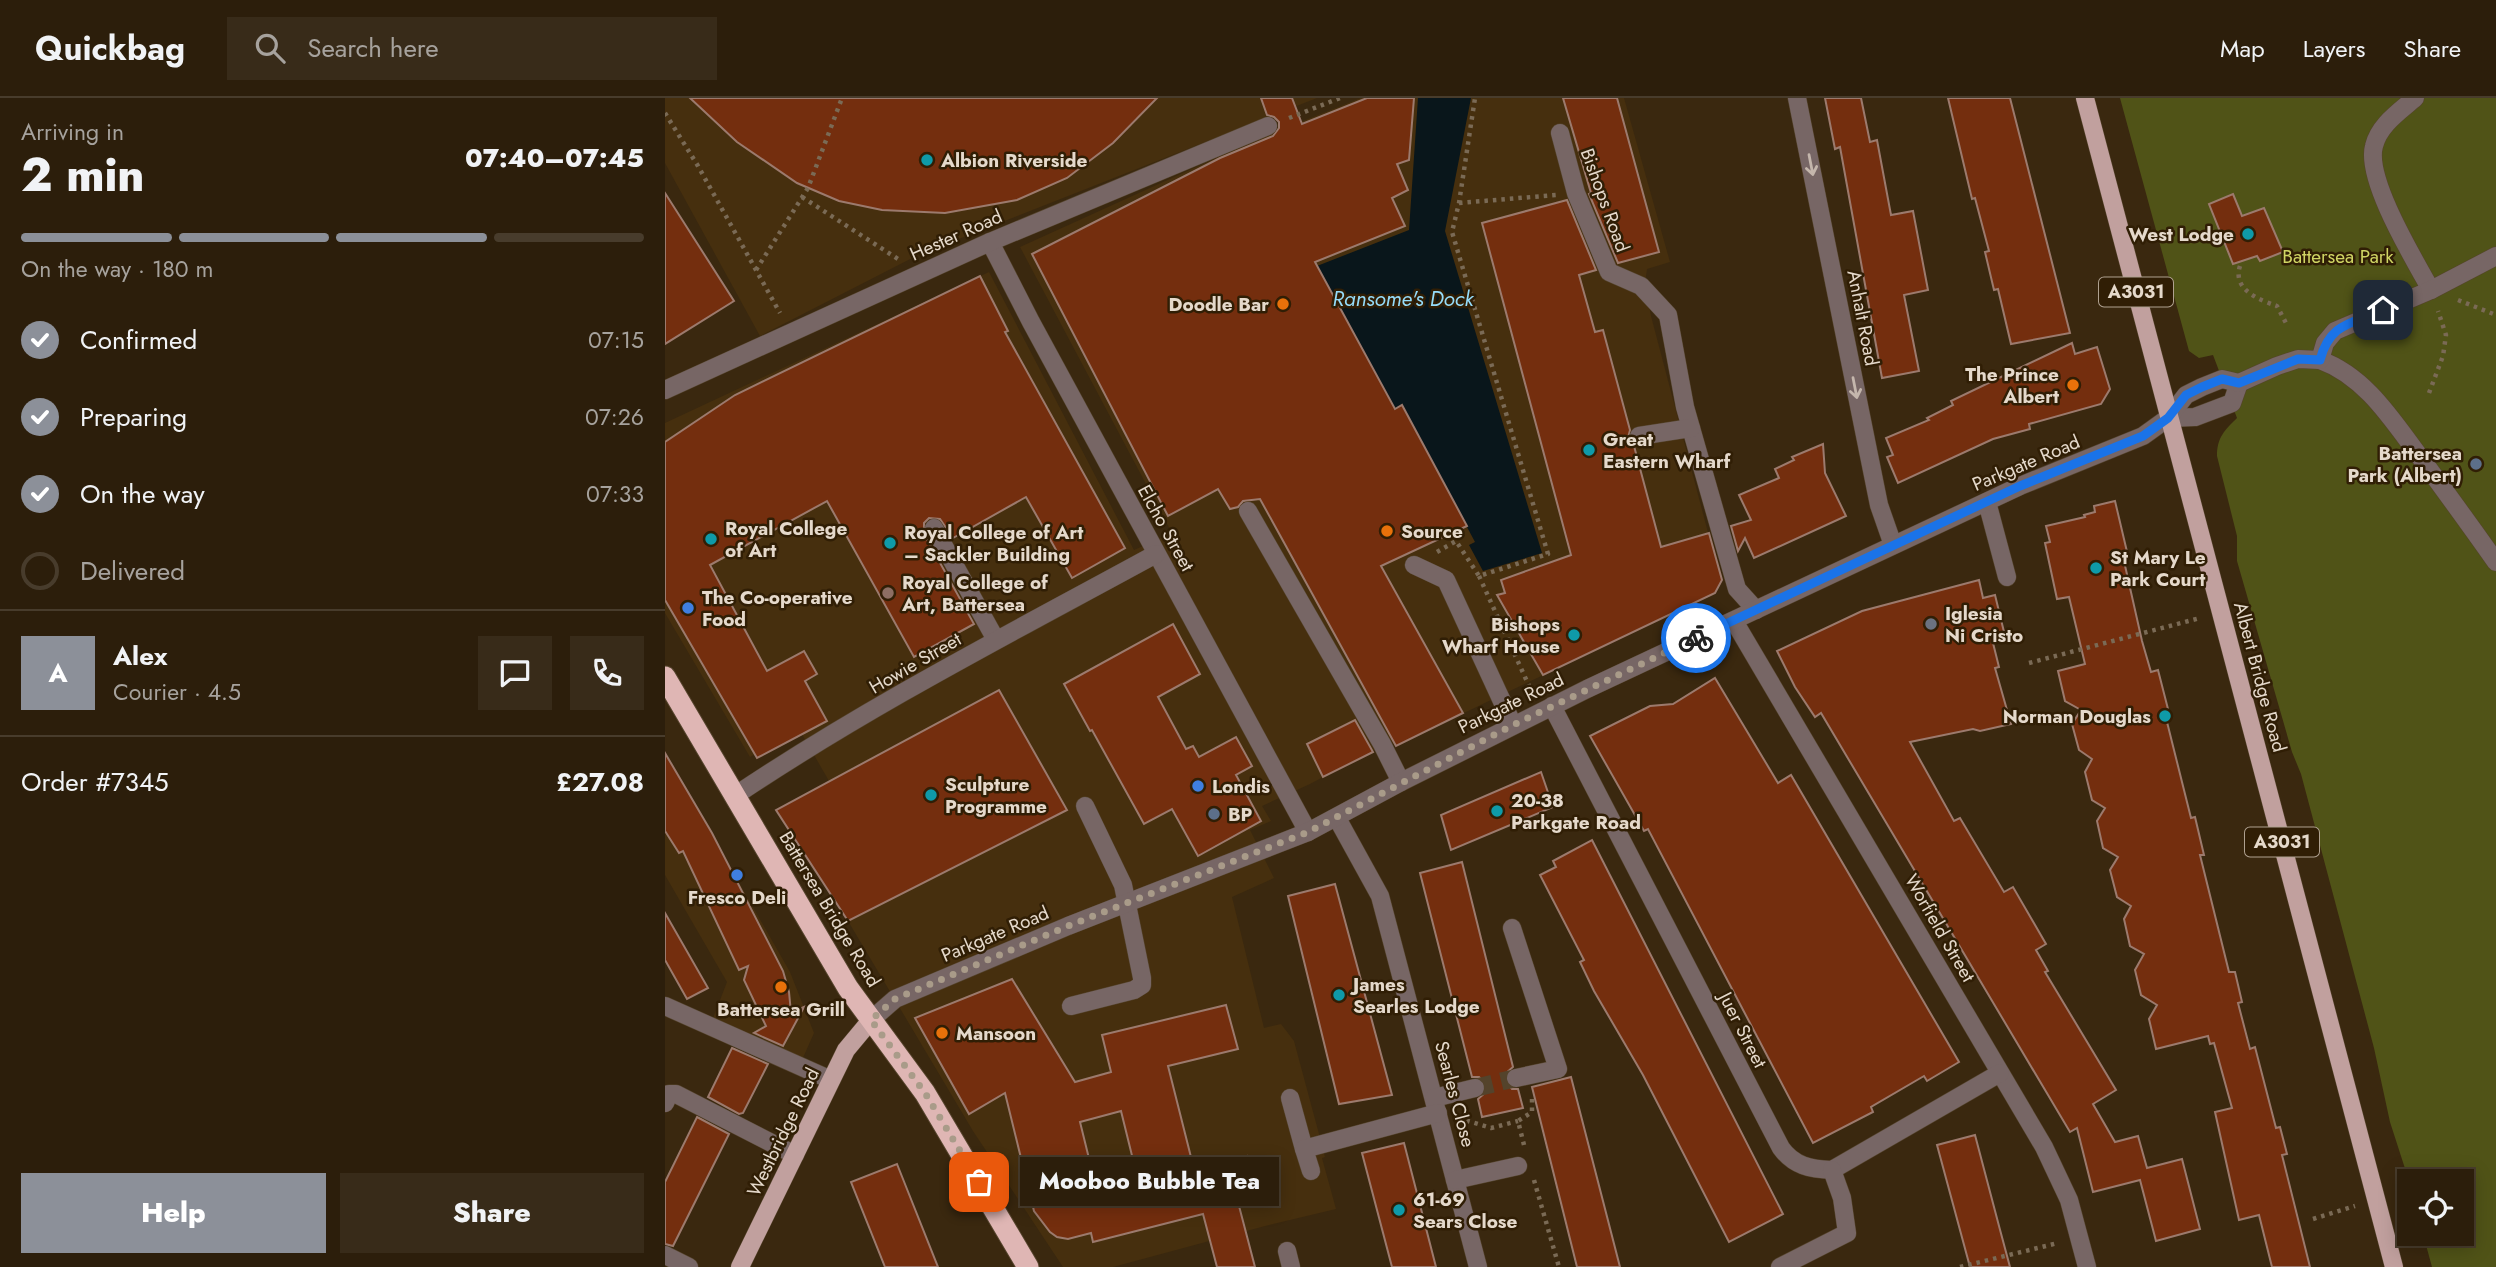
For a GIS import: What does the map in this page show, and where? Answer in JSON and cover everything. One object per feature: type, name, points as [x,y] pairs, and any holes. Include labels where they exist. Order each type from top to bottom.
[{"type":"highway","name":"Battersea Bridge Road","points":[[665,677],[848,988],[925,1093],[1028,1267]]},
{"type":"main road","name":"Albert Bridge Road","points":[[2085,98],[2394,1267]]},
{"type":"main road","name":"Westbridge Road","points":[[740,1267],[846,1050],[871,1020]]},
{"type":"street","name":"Anhalt Road","points":[[1797,98],[1879,505],[1893,545]]},
{"type":"street","points":[[2415,98],[2385,123],[2373,147],[2376,176],[2390,212],[2431,290]]},
{"type":"street","name":"Hester Road","points":[[665,390],[990,242],[1268,126]]},
{"type":"street","name":"Bishops Road","points":[[1560,133],[1576,193],[1609,272],[1641,286],[1668,315],[1691,428],[1737,589],[1756,610]]},
{"type":"street","name":"Elcho Street","points":[[990,242],[1308,832]]},
{"type":"street","points":[[2320,360],[2325,343],[2335,331],[2431,290],[2496,256]]},
{"type":"street","points":[[2168,418],[2186,395],[2222,379],[2239,383],[2298,359],[2320,360],[2334,365],[2365,388],[2413,448],[2496,562]]},
{"type":"street","points":[[2168,418],[2195,417],[2232,402],[2239,383]]},
{"type":"street","name":"Parkgate Road","points":[[871,1020],[895,999],[1126,903],[1308,832],[1552,706],[1893,545],[2131,441],[2168,418]]},
{"type":"street","points":[[1639,436],[1691,428]]},
{"type":"street","points":[[1987,502],[2007,577]]},
{"type":"street","points":[[1248,511],[1382,744],[1401,782]]},
{"type":"street","points":[[934,528],[996,640]]},
{"type":"street","name":"Howie Street","points":[[736,795],[844,728],[996,640],[1156,554]]},
{"type":"street","points":[[1413,565],[1446,580],[1513,725]]},
{"type":"street","name":"Worfield Street","points":[[1734,621],[1796,730],[1865,839],[2044,1147],[2069,1200],[2087,1267]]},
{"type":"street","name":"Juer Street","points":[[1552,706],[1781,1147],[1789,1159],[1799,1165],[1810,1169],[1832,1170]]},
{"type":"street","points":[[1071,1006],[1134,990],[1142,985],[1120,878],[1086,806]]},
{"type":"street","name":"Searles Close","points":[[1337,818],[1380,896],[1478,1267]]},
{"type":"street","points":[[1512,928],[1558,1069],[1516,1079]]},
{"type":"street","points":[[665,1006],[831,1080]]},
{"type":"street","points":[[1780,1267],[1847,1233],[1842,1198],[1832,1170],[2000,1073]]},
{"type":"street","points":[[1304,1149],[1436,1106],[1475,1088]]},
{"type":"street","points":[[665,1103],[669,1094],[676,1094],[795,1155]]},
{"type":"street","points":[[1290,1098],[1311,1171]]},
{"type":"street","points":[[1455,1180],[1518,1167]]},
{"type":"street","points":[[665,1255],[689,1267]]},
{"type":"path","points":[[756,270],[808,188],[842,98]]},
{"type":"path","points":[[1268,126],[1340,98]]},
{"type":"path","points":[[1475,98],[1452,232],[1548,554],[1479,576]]},
{"type":"path","points":[[665,113],[698,166],[790,332]]},
{"type":"path","points":[[1459,203],[1576,193]]},
{"type":"path","points":[[802,197],[921,273]]},
{"type":"path","points":[[2240,266],[2239,281],[2245,289],[2254,298],[2277,306],[2286,323]]},
{"type":"path","points":[[2431,290],[2496,315]]},
{"type":"path","points":[[2429,393],[2443,356],[2446,335],[2431,290]]},
{"type":"path","points":[[1413,565],[1455,541],[1479,576],[1530,688]]},
{"type":"path","points":[[2029,663],[2221,613]]},
{"type":"path","points":[[1458,1105],[1468,1121],[1491,1128],[1518,1121]]},
{"type":"path","points":[[2313,1219],[2376,1200]]},
{"type":"path","points":[[1960,1267],[2079,1237]]},
{"type":"shaded area","points":[[665,98],[1317,98],[918,255],[760,336],[665,163]]},
{"type":"shaded area","points":[[1361,98],[1624,98],[1670,262],[1647,269],[1645,283],[1651,316],[1721,582],[1715,593],[1395,746],[1391,741],[1262,806],[1271,821],[1250,830],[1274,878],[1232,897],[1264,1028],[1281,1024],[1294,1041],[1336,1209],[1113,1267],[1063,1267],[973,1131],[848,921],[776,810],[829,781],[799,729],[750,757],[665,613],[665,423],[989,272],[1134,550],[1172,533],[1020,247],[1260,138]]},
{"type":"shaded area","points":[[665,753],[790,972],[814,1033],[802,1060],[712,1021],[727,982],[665,875]]},
{"type":"green space","name":"Battersea Park","points":[[2120,98],[2496,98],[2496,1267],[2432,1267],[2426,1246],[2474,1246],[2474,1169],[2405,1169],[2390,1122],[2374,1048],[2301,774],[2292,752],[2237,561],[2237,536],[2217,449],[2225,430],[2237,418],[2213,355],[2199,358],[2189,351]]},
{"type":"water","name":"Ransome's Dock","points":[[1418,98],[1471,98],[1445,231],[1542,553],[1483,571],[1469,545],[1475,542],[1402,405],[1395,409],[1317,266],[1409,230]]},
{"type":"building","name":"Albion Riverside","points":[[690,98],[1157,98],[1113,143],[1067,178],[1017,200],[945,213],[882,210],[839,201],[797,183],[737,142]]},
{"type":"building","points":[[1261,98],[1292,98],[1302,124],[1367,98],[1414,98],[1409,160],[1397,164],[1408,190],[1392,198],[1405,226],[1315,262],[1395,409],[1402,405],[1467,526],[1381,566],[1463,713],[1396,746],[1260,499],[1243,501],[1238,507],[1230,509],[1218,489],[1168,516],[1032,254],[1220,158],[1273,136],[1279,128],[1279,122],[1267,115]]},
{"type":"building","points":[[1563,98],[1617,98],[1659,252],[1618,263],[1589,194],[1591,193]]},
{"type":"building","points":[[1825,98],[1861,98],[1870,142],[1877,140],[1891,215],[1913,211],[1928,290],[1904,295],[1919,371],[1882,378],[1840,147],[1835,149]]},
{"type":"building","points":[[1948,98],[2010,98],[2070,333],[2011,344],[1998,289],[1994,290],[1985,252],[1989,251],[1975,198],[1972,199]]},
{"type":"building","points":[[665,193],[734,301],[665,344]]},
{"type":"building","name":"West Lodge","points":[[2233,194],[2242,216],[2264,208],[2283,252],[2260,261],[2257,256],[2233,264],[2209,204]]},
{"type":"building","points":[[1567,200],[1596,270],[1579,275],[1595,332],[1603,330],[1630,430],[1628,438],[1634,446],[1661,547],[1709,533],[1722,580],[1715,593],[1543,675],[1497,595],[1505,593],[1501,580],[1571,555],[1482,223]]},
{"type":"building","points":[[980,276],[1008,331],[1005,332],[1125,548],[1072,578],[1026,497],[953,538],[940,519],[929,518],[924,523],[924,534],[974,624],[914,657],[827,501],[710,565],[767,671],[804,651],[817,674],[805,681],[827,721],[757,758],[665,600],[665,442],[735,395]]},
{"type":"building","points":[[2072,343],[2075,354],[2097,347],[2110,389],[2101,404],[2029,424],[2030,429],[1993,439],[1898,483],[1887,457],[1893,455],[1886,438],[1929,420],[1927,418],[1953,405],[1951,401]]},
{"type":"building","points":[[1823,444],[1825,473],[1846,516],[1754,558],[1745,538],[1738,551],[1731,526],[1751,520],[1739,495],[1779,478],[1775,469],[1794,460],[1792,457]]},
{"type":"building","points":[[2115,501],[2128,556],[2123,557],[2142,641],[2151,672],[2158,670],[2168,709],[2164,710],[2191,818],[2195,817],[2204,855],[2200,855],[2229,972],[2235,972],[2242,1002],[2238,1003],[2250,1049],[2255,1047],[2276,1128],[2280,1127],[2287,1154],[2282,1155],[2310,1267],[2272,1267],[2259,1215],[2239,1220],[2215,1112],[2232,1108],[2214,1043],[2210,1044],[2208,1036],[2156,1049],[2149,1019],[2157,1005],[2141,995],[2135,970],[2144,954],[2130,946],[2124,919],[2131,906],[2117,897],[2110,870],[2118,857],[2103,848],[2097,821],[2105,808],[2092,800],[2085,772],[2092,759],[2079,750],[2072,724],[2081,710],[2065,701],[2058,671],[2085,664],[2069,597],[2057,599],[2045,543],[2050,542],[2046,526],[2085,517],[2084,515],[2095,512],[2094,506]]},
{"type":"building","points":[[1979,580],[1983,598],[1995,595],[2005,636],[1992,639],[1999,667],[1995,668],[2011,724],[1910,742],[1954,821],[1960,818],[2004,892],[2013,887],[2046,944],[2036,950],[2048,971],[2045,972],[2116,1090],[2093,1104],[2115,1142],[2138,1136],[2147,1168],[2182,1159],[2200,1229],[2156,1241],[2140,1180],[2093,1192],[2077,1128],[2070,1132],[1821,713],[1815,717],[1795,687],[1777,651],[1862,611]]},
{"type":"building","points":[[1173,624],[1200,674],[1158,697],[1186,749],[1193,746],[1199,757],[1236,737],[1252,766],[1236,775],[1261,821],[1198,856],[1172,809],[1144,824],[1064,684]]},
{"type":"building","points":[[1715,678],[1778,783],[1791,775],[1959,1062],[1927,1081],[1924,1076],[1871,1107],[1873,1112],[1813,1143],[1648,829],[1644,831],[1590,736],[1650,706],[1673,704]]},
{"type":"building","name":"Sculpture Programme","points":[[999,690],[1067,810],[848,921],[776,810]]},
{"type":"building","points":[[1355,720],[1373,752],[1323,777],[1307,744]]},
{"type":"building","points":[[665,753],[712,833],[783,971],[791,1013],[804,1007],[783,1046],[754,1033],[766,1026],[744,980],[748,966],[739,970],[683,851],[679,853],[665,831]]},
{"type":"building","name":"20-38 Parkgate Road","points":[[1541,772],[1553,807],[1451,850],[1441,815]]},
{"type":"building","points":[[1592,840],[1783,1214],[1729,1242],[1643,1075],[1594,991],[1580,962],[1584,960],[1540,875],[1556,867],[1553,861]]},
{"type":"building","points":[[1462,862],[1513,1067],[1505,1074],[1505,1081],[1512,1089],[1518,1089],[1523,1108],[1482,1117],[1478,1099],[1486,1092],[1486,1085],[1479,1077],[1472,1077],[1420,873]]},
{"type":"building","name":"James Searles Lodge","points":[[1335,884],[1392,1095],[1339,1104],[1288,896]]},
{"type":"building","points":[[665,913],[708,988],[687,999],[665,960]]},
{"type":"building","points":[[1012,979],[1075,1082],[1111,1072],[1102,1035],[1226,1005],[1238,1049],[1168,1066],[1194,1169],[1247,1156],[1254,1184],[1249,1185],[1253,1202],[1239,1206],[1255,1267],[1217,1267],[1203,1214],[1093,1242],[1091,1233],[1068,1239],[1057,1237],[1050,1232],[1034,1211],[1005,1093],[969,1114],[915,1018]],"holes":[[[1121,1111],[1139,1184],[1098,1195],[1080,1122]]]},
{"type":"building","points":[[732,1048],[768,1064],[743,1113],[739,1114],[708,1097]]},
{"type":"building","points":[[1571,1077],[1620,1267],[1577,1267],[1532,1087]]},
{"type":"building","points":[[697,1117],[729,1134],[673,1246],[665,1244],[665,1182]]},
{"type":"building","points":[[1975,1135],[2010,1267],[1970,1267],[1937,1145]]},
{"type":"building","name":"61-69 Sears Close","points":[[1404,1143],[1436,1267],[1392,1267],[1362,1153]]},
{"type":"building","points":[[897,1164],[938,1267],[885,1267],[851,1182]]},
{"type":"tunnel","points":[[1475,1088],[1516,1078]]},
{"type":"way so far","points":[[979,1182],[925,1093],[871,1020],[895,999],[1068,926],[1308,832],[1513,725],[1696,638]]},
{"type":"place","name":"Albion Riverside","points":[[927,160]]},
{"type":"place","name":"West Lodge","points":[[2248,234]]},
{"type":"place","name":"Doodle Bar","points":[[1283,304]]},
{"type":"place","name":"The Prince Albert","points":[[2073,385]]},
{"type":"place","name":"Great Eastern Wharf","points":[[1589,450]]},
{"type":"place","name":"Battersea Park (Albert)","points":[[2476,464]]},
{"type":"place","name":"Source","points":[[1387,531]]},
{"type":"place","name":"Royal College of Art","points":[[711,539]]},
{"type":"place","name":"Royal College of Art – Sackler Building","points":[[890,543]]},
{"type":"place","name":"St Mary Le Park Court","points":[[2096,568]]},
{"type":"place","name":"Royal College of Art, Battersea","points":[[888,593]]},
{"type":"place","name":"The Co-operative Food","points":[[688,608]]},
{"type":"place","name":"Iglesia Ni Cristo","points":[[1931,624]]},
{"type":"place","name":"Bishops Wharf House","points":[[1574,635]]},
{"type":"place","name":"Norman Douglas","points":[[2165,716]]},
{"type":"place","name":"Londis","points":[[1198,786]]},
{"type":"place","name":"Sculpture Programme","points":[[931,795]]},
{"type":"place","name":"20-38 Parkgate Road","points":[[1497,811]]},
{"type":"place","name":"BP","points":[[1214,814]]},
{"type":"place","name":"Fresco Deli","points":[[737,875]]},
{"type":"place","name":"Battersea Grill","points":[[781,987]]},
{"type":"place","name":"James Searles Lodge","points":[[1339,995]]},
{"type":"place","name":"Mansoon","points":[[942,1033]]},
{"type":"place","name":"Mooboo Bubble Tea","points":[[979,1182]]},
{"type":"place","name":"61-69 Sears Close","points":[[1399,1210]]},
{"type":"route","points":[[1696,638],[2020,486],[2143,436],[2168,418],[2186,395],[2202,387],[2222,379],[2239,383],[2298,359],[2320,360],[2325,343],[2335,331],[2383,310]]}]
